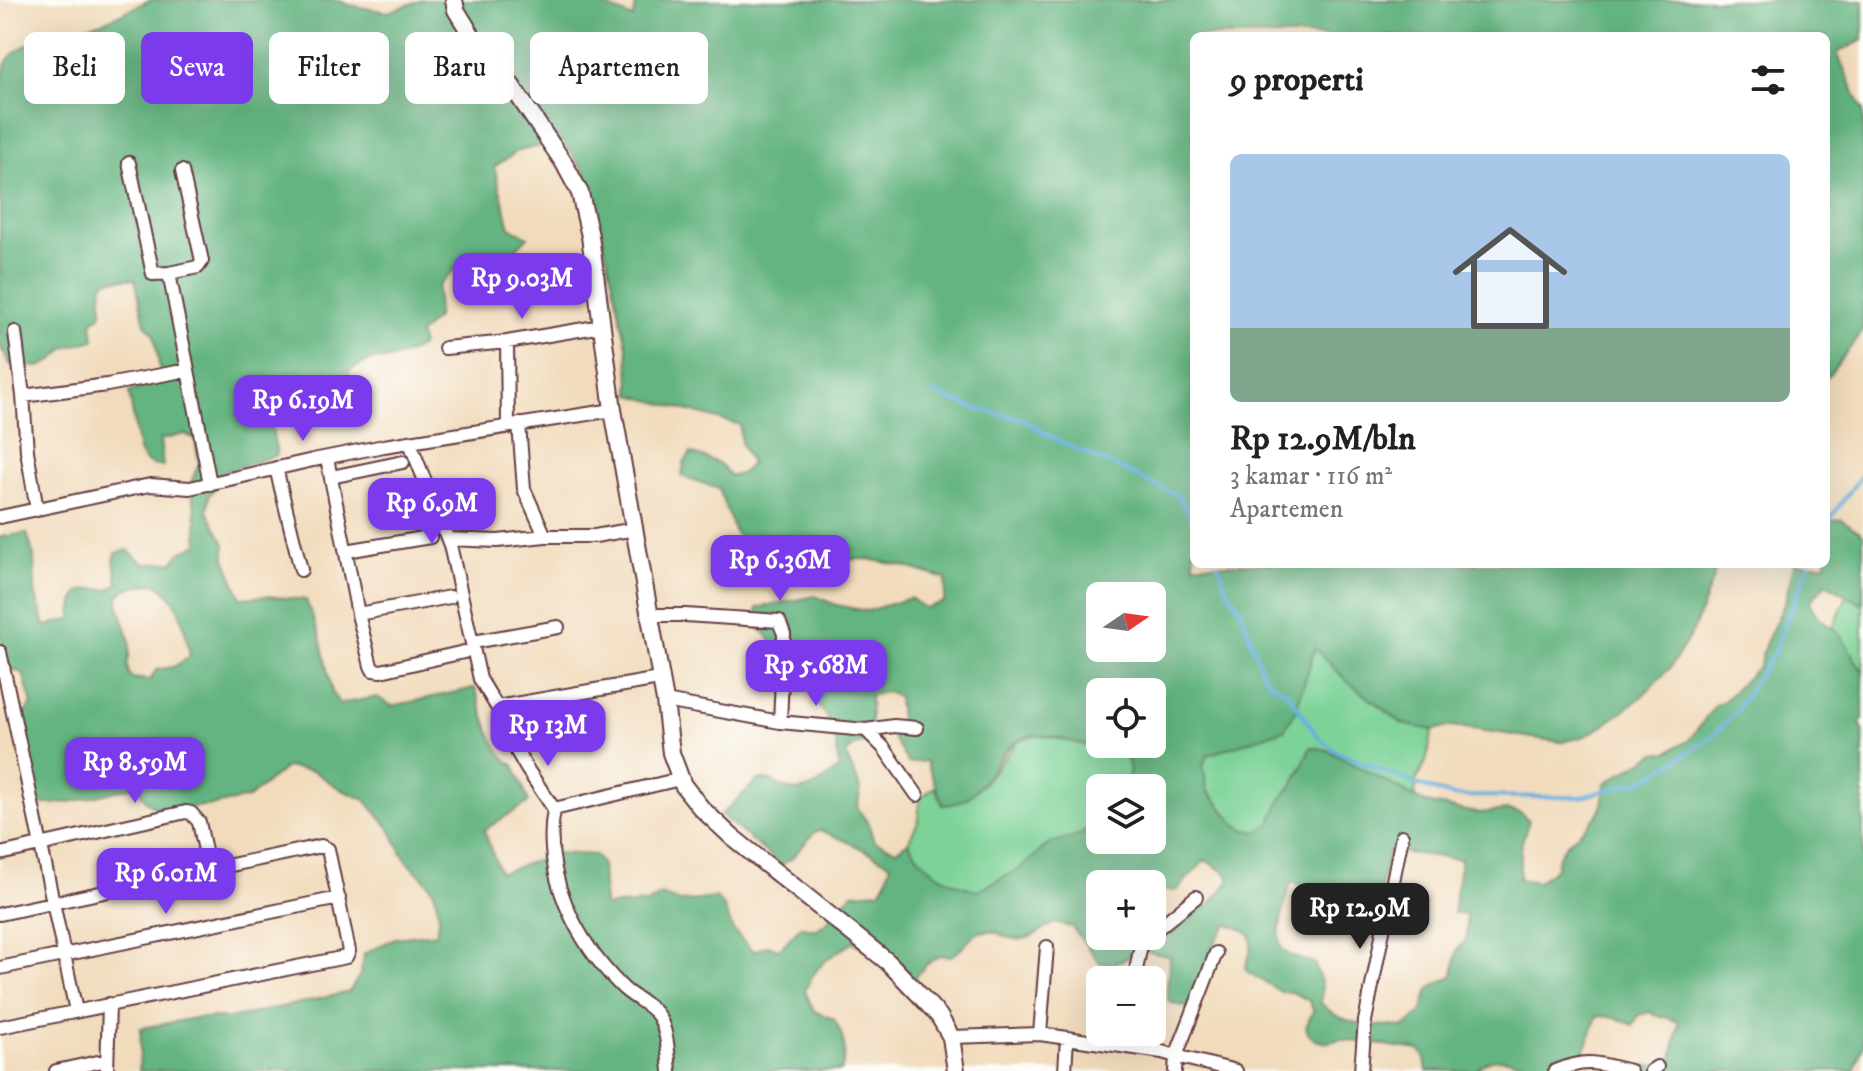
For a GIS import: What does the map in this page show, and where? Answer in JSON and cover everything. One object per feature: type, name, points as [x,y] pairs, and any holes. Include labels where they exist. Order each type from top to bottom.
[{"type":"main road","points":[[454,0],[456,10],[477,44],[503,73],[564,163],[580,193],[590,236],[613,410],[665,701],[671,753],[680,779],[701,808],[732,837],[888,962],[939,1016],[951,1037],[956,1071]]},
{"type":"street","points":[[129,163],[153,274],[198,267],[202,261],[182,171]]},
{"type":"street","points":[[169,273],[210,484]]},
{"type":"street","points":[[445,348],[507,342],[602,326]]},
{"type":"street","points":[[15,332],[27,451],[37,510]]},
{"type":"street","points":[[507,342],[514,424],[524,489],[545,536]]},
{"type":"street","points":[[23,396],[188,370]]},
{"type":"street","points":[[0,517],[150,485],[190,488],[327,458],[514,424],[613,410]]},
{"type":"street","points":[[410,443],[448,539],[480,679],[497,707],[511,741],[554,809],[552,823],[556,864],[573,926],[622,988],[654,1010],[664,1031],[670,1071]]},
{"type":"street","points":[[327,458],[358,614],[373,670],[381,671],[464,652]]},
{"type":"street","points":[[331,477],[403,462]]},
{"type":"street","points":[[276,468],[301,570]]},
{"type":"street","points":[[448,539],[498,541],[545,536],[595,536],[635,529]]},
{"type":"street","points":[[346,551],[430,537]]},
{"type":"street","points":[[358,614],[450,597]]},
{"type":"street","points":[[649,615],[779,621],[784,634],[780,722]]},
{"type":"street","points":[[473,642],[558,627]]},
{"type":"street","points":[[0,652],[5,700],[41,844],[76,1011]]},
{"type":"street","points":[[497,707],[659,679]]},
{"type":"street","points":[[665,701],[780,722],[866,730],[894,726],[917,728]]},
{"type":"street","points":[[866,730],[884,748],[917,795]]},
{"type":"street","points":[[554,809],[680,779]]},
{"type":"street","points":[[0,854],[186,812],[199,822],[209,870]]},
{"type":"street","points":[[1361,1071],[1365,1021],[1402,836]]},
{"type":"street","points":[[0,914],[325,847],[328,849],[349,951],[346,957],[0,1027]]},
{"type":"street","points":[[1166,921],[1196,897]]},
{"type":"street","points":[[0,968],[339,898]]},
{"type":"street","points":[[1040,1034],[1047,947]]},
{"type":"street","points":[[1175,1071],[1176,1056],[1216,953]]},
{"type":"street","points":[[56,1071],[107,1066],[109,1004]]},
{"type":"street","points":[[951,1037],[1040,1034],[1086,1041]]},
{"type":"street","points":[[1065,1071],[1067,1038]]},
{"type":"street","points":[[1125,1046],[1236,1071]]},
{"type":"street","points":[[1555,1071],[1578,1062],[1592,1067],[1630,1071]]},
{"type":"green space","points":[[150,0],[340,0],[348,5],[388,12],[422,0],[591,0],[633,18],[637,0],[1863,0],[1863,40],[1837,53],[1863,111],[1863,331],[1830,374],[1830,32],[1190,32],[1190,568],[1717,568],[1694,629],[1670,668],[1639,699],[1583,737],[1561,742],[1451,726],[1433,730],[1403,724],[1347,681],[1315,648],[1296,710],[1284,730],[1207,755],[1203,766],[1207,790],[1236,825],[1257,832],[1271,823],[1311,747],[1327,750],[1426,803],[1477,813],[1509,810],[1520,813],[1529,820],[1522,842],[1519,879],[1538,882],[1556,868],[1566,844],[1598,814],[1603,803],[1605,783],[1656,753],[1668,752],[1688,741],[1715,706],[1759,666],[1785,602],[1793,568],[1830,568],[1830,522],[1841,519],[1863,534],[1863,605],[1826,583],[1810,601],[1815,613],[1838,633],[1863,671],[1863,719],[1860,723],[1863,730],[1863,1045],[1854,1071],[1644,1071],[1644,1066],[1662,1065],[1672,1059],[1679,1022],[1650,1012],[1639,1015],[1633,1025],[1615,1017],[1597,1016],[1583,1056],[1544,1064],[1498,1059],[1482,1064],[1476,1071],[1427,1071],[1420,1050],[1339,1039],[1324,1042],[1315,1039],[1306,1027],[1313,1011],[1310,1001],[1292,992],[1281,992],[1248,972],[1245,968],[1251,938],[1244,930],[1227,924],[1216,940],[1190,1008],[1169,1002],[1170,957],[1141,950],[1166,950],[1166,929],[1175,933],[1193,910],[1210,905],[1230,880],[1226,873],[1205,860],[1177,890],[1166,891],[1166,870],[1086,870],[1086,945],[1072,927],[1054,923],[1025,939],[983,931],[953,955],[932,960],[913,981],[854,942],[818,968],[805,991],[814,1011],[834,1019],[840,1032],[844,1044],[841,1071],[139,1071],[141,1028],[195,1018],[232,1018],[349,992],[360,975],[364,954],[395,938],[436,933],[439,917],[435,894],[405,859],[389,827],[364,799],[342,790],[313,771],[286,767],[248,798],[214,805],[159,810],[146,801],[137,787],[72,802],[36,804],[20,719],[32,704],[23,673],[9,669],[0,634],[0,537],[27,533],[34,557],[35,592],[45,626],[72,619],[74,602],[80,592],[108,590],[118,583],[114,561],[116,553],[128,550],[145,564],[173,562],[180,553],[198,544],[190,485],[199,463],[195,439],[185,434],[160,440],[163,466],[149,463],[139,452],[129,392],[158,383],[161,377],[154,334],[145,324],[135,279],[113,279],[104,283],[102,314],[92,322],[94,340],[65,348],[52,361],[40,367],[10,364],[0,346],[0,102],[8,60],[24,46],[24,104],[125,104],[125,32],[64,32],[105,21]],"holes":[[[563,141],[586,174],[627,346],[631,395],[740,425],[741,443],[751,464],[741,474],[730,476],[719,463],[691,453],[684,463],[682,476],[719,489],[735,533],[753,548],[818,551],[827,560],[868,559],[946,579],[944,602],[925,608],[910,598],[867,611],[836,605],[815,596],[757,608],[757,627],[767,635],[782,662],[806,680],[814,702],[828,721],[836,744],[839,768],[823,781],[803,790],[790,790],[771,781],[758,780],[721,815],[781,865],[820,830],[891,864],[880,891],[852,893],[827,922],[815,930],[801,926],[777,949],[769,945],[753,951],[733,930],[724,907],[716,898],[680,902],[661,895],[649,903],[604,906],[602,865],[595,855],[557,853],[500,873],[484,830],[529,802],[514,765],[494,742],[475,688],[392,706],[377,697],[339,704],[332,692],[320,637],[306,600],[268,596],[241,598],[225,559],[225,544],[207,511],[209,496],[220,473],[277,455],[268,408],[271,399],[304,388],[328,385],[348,376],[350,370],[372,359],[402,356],[422,346],[419,334],[437,318],[438,286],[455,269],[507,258],[528,237],[510,227],[494,167],[518,151]],[[155,583],[177,606],[190,657],[173,667],[156,670],[150,680],[131,678],[128,666],[130,641],[118,596],[126,589]],[[1086,678],[1166,678],[1166,758],[1126,758],[1129,774],[1166,774],[1166,854],[1086,854],[1086,830],[1082,834],[1049,844],[1021,868],[977,891],[937,874],[921,860],[908,842],[897,850],[874,841],[868,823],[857,808],[859,785],[846,754],[855,745],[866,742],[871,722],[870,695],[888,692],[898,697],[900,720],[893,738],[908,763],[926,761],[943,805],[958,803],[970,796],[1005,752],[1027,736],[1047,736],[1086,745]],[[1388,851],[1461,859],[1453,913],[1466,915],[1467,939],[1457,950],[1453,975],[1429,989],[1421,1013],[1405,1027],[1349,1021],[1329,1011],[1321,1003],[1322,985],[1314,963],[1284,951],[1279,938],[1291,882],[1336,899],[1378,901]]]},
{"type":"green space","points":[[1848,594],[1863,605],[1863,671],[1832,629]]},
{"type":"green space","points":[[1315,648],[1347,681],[1403,724],[1433,730],[1426,762],[1416,781],[1415,798],[1327,750],[1312,747],[1294,783],[1280,801],[1271,824],[1257,832],[1246,830],[1236,825],[1207,790],[1203,766],[1207,755],[1284,730]]},
{"type":"green space","points":[[1039,735],[1086,745],[1086,758],[1126,758],[1130,771],[1129,774],[1086,774],[1086,830],[1082,834],[1049,844],[1021,868],[977,891],[946,879],[921,860],[908,842],[918,822],[920,798],[935,787],[943,805],[982,785],[1018,741]]},
{"type":"green space","points":[[1090,950],[1136,950],[1120,961],[1100,963]]},
{"type":"waterway","points":[[933,393],[977,409],[1022,419],[1051,437],[1177,495],[1190,516]]},
{"type":"waterway","points":[[1830,520],[1863,473]]},
{"type":"waterway","points":[[1219,568],[1226,588],[1240,608],[1262,672],[1268,681],[1288,693],[1318,737],[1337,752],[1453,796],[1581,797],[1645,780],[1712,737],[1737,710],[1774,652],[1807,568]]}]
